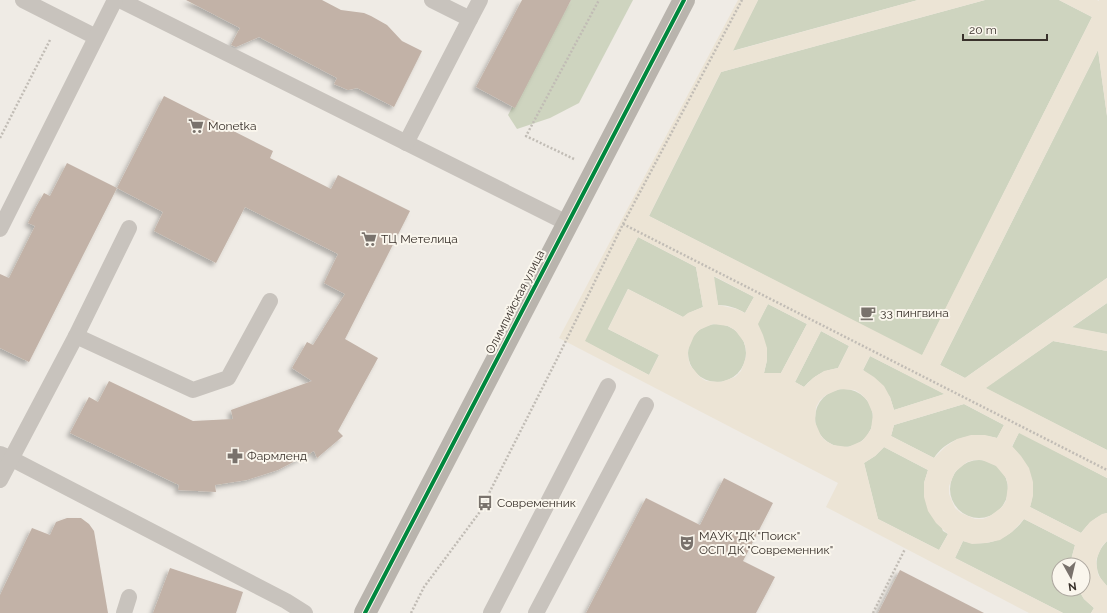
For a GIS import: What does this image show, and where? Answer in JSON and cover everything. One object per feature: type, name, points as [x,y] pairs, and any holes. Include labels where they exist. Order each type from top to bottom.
[{"type":"street","name":"Олимпийская улица","points":[[365,613],[684,0]]},
{"type":"lane","points":[[23,0],[96,38]]},
{"type":"lane","points":[[0,229],[115,0]]},
{"type":"lane","points":[[120,0],[567,223]]},
{"type":"lane","points":[[432,0],[470,19]]},
{"type":"lane","points":[[406,143],[480,0]]},
{"type":"lane","points":[[0,480],[6,456],[76,336],[129,228]]},
{"type":"lane","points":[[76,336],[193,390],[228,378],[270,301]]},
{"type":"lane","points":[[491,613],[608,386]]},
{"type":"lane","points":[[536,613],[646,405]]},
{"type":"lane","points":[[6,456],[305,613]]},
{"type":"lane","points":[[124,613],[129,596]]},
{"type":"path","points":[[595,169],[526,136],[599,0]]},
{"type":"path","points":[[412,613],[424,587],[485,503],[623,224],[742,0]]},
{"type":"path","points":[[0,138],[60,19]]},
{"type":"path","points":[[623,224],[1107,470]]},
{"type":"path","points":[[873,613],[905,549]]},
{"type":"green space","points":[[571,0],[633,0],[579,103],[550,118],[517,129],[508,115]]},
{"type":"green space","points":[[758,0],[918,0],[732,51]]},
{"type":"green space","points":[[985,0],[1059,0],[1092,17],[922,356],[649,216],[721,72]]},
{"type":"green space","points":[[1098,50],[1107,116],[1107,278],[965,378],[940,365]]},
{"type":"green space","points":[[638,237],[696,267],[703,307],[683,317],[628,289],[608,329],[659,355],[649,375],[584,341]]},
{"type":"green space","points":[[713,276],[754,297],[745,313],[732,307],[718,305]]},
{"type":"green space","points":[[1107,303],[1107,334],[1071,328]]},
{"type":"green space","points":[[768,304],[807,324],[781,373],[764,373],[767,360],[757,324]]},
{"type":"green space","points":[[711,324],[723,324],[738,332],[746,347],[746,359],[738,374],[723,382],[711,382],[696,374],[688,359],[688,347],[696,332]]},
{"type":"green space","points":[[821,331],[849,346],[838,368],[819,374],[804,387],[795,382]]},
{"type":"green space","points":[[1053,341],[1107,351],[1107,450],[985,388]]},
{"type":"green space","points":[[870,356],[945,394],[894,410],[890,397],[863,370]]},
{"type":"green space","points":[[838,389],[850,389],[865,397],[873,412],[873,424],[865,439],[850,447],[838,447],[823,439],[815,424],[815,412],[823,397]]},
{"type":"green space","points":[[964,404],[1004,425],[997,438],[989,436],[971,436],[962,438],[946,445],[934,458],[891,436],[894,425]]},
{"type":"green space","points":[[1019,432],[1107,478],[1107,513],[1092,521],[1081,533],[1030,507],[1033,490],[1030,474],[1023,460],[1012,447]]},
{"type":"green space","points":[[884,447],[928,470],[924,483],[943,531],[948,534],[939,550],[878,519],[864,463],[875,456]]},
{"type":"green space","points":[[973,460],[985,460],[1000,468],[1008,483],[1008,495],[1000,510],[985,518],[973,518],[958,510],[950,495],[950,483],[958,468]]},
{"type":"green space","points":[[1024,519],[1075,545],[1072,557],[1051,557],[1051,597],[1083,597],[1094,608],[1091,613],[1063,613],[955,558],[963,541],[981,543],[997,540],[1005,537]]},
{"type":"green space","points":[[1107,541],[1107,586],[1099,575],[1096,564],[1099,552]]},
{"type":"shaded area","points":[[738,0],[758,0],[733,51],[918,0],[985,0],[721,72],[649,216],[922,355],[1092,17],[1059,0],[1107,0],[1107,116],[1098,50],[940,365],[965,378],[1107,278],[1107,303],[1072,327],[1107,334],[1107,351],[1053,341],[986,388],[1107,450],[1107,478],[1019,433],[1012,446],[1029,468],[1033,482],[1033,496],[1030,507],[1081,533],[1090,522],[1102,514],[1107,513],[1107,541],[1102,546],[1096,560],[1098,575],[1107,586],[1107,613],[1091,613],[1094,608],[1083,597],[1091,597],[1091,557],[1072,557],[1075,545],[1024,519],[1012,532],[1000,540],[972,544],[963,541],[955,558],[1063,613],[1029,613],[826,507],[838,483],[559,338]],"holes":[[[638,237],[696,267],[703,307],[688,313],[683,317],[628,289],[608,329],[659,355],[649,375],[585,341]],[[714,276],[754,297],[745,313],[737,309],[718,305]],[[768,304],[807,324],[781,373],[764,373],[767,360],[767,348],[758,324]],[[713,324],[728,326],[735,330],[744,342],[746,349],[746,357],[741,371],[735,377],[721,382],[706,381],[700,377],[690,365],[688,357],[688,350],[694,336],[699,330]],[[821,331],[849,346],[838,368],[824,371],[813,378],[804,387],[795,382]],[[870,356],[944,394],[894,410],[890,397],[884,386],[863,370]],[[840,389],[855,390],[867,400],[873,414],[871,429],[862,441],[848,447],[833,445],[821,436],[815,422],[816,407],[820,400],[826,395]],[[964,404],[1004,425],[997,438],[985,435],[971,435],[957,439],[945,447],[934,458],[891,436],[894,425]],[[884,447],[928,470],[924,483],[924,497],[928,511],[936,523],[948,534],[939,550],[878,519],[864,463],[875,456]],[[974,460],[982,460],[996,466],[1006,478],[1008,485],[1006,501],[1002,507],[990,516],[983,519],[975,519],[961,513],[955,508],[949,494],[949,486],[955,472],[967,462]]]},
{"type":"building","points":[[186,0],[322,0],[341,10],[364,13],[371,16],[387,25],[402,41],[422,51],[394,107],[357,88],[348,90],[334,84],[337,78],[259,37],[236,47],[231,45],[240,28]]},
{"type":"building","points":[[522,0],[571,0],[515,108],[476,87]]},
{"type":"building","points":[[164,96],[273,151],[270,158],[331,189],[338,175],[410,211],[345,339],[378,358],[338,431],[343,436],[317,458],[314,451],[278,470],[247,480],[215,485],[216,492],[178,490],[179,485],[70,433],[89,397],[98,402],[109,381],[193,421],[233,419],[231,410],[312,381],[292,368],[307,342],[313,345],[345,294],[324,283],[338,254],[245,207],[216,263],[154,231],[163,212],[117,188]]},
{"type":"building","points":[[67,163],[117,188],[29,362],[0,348],[0,274],[9,278],[35,226],[28,223],[36,207],[44,193],[50,196]]},
{"type":"building","name":"МАУК \"ДК \"Поиск\" ОСП ДК \"Современник\"","points":[[724,478],[773,503],[743,561],[775,577],[756,613],[586,613],[646,498],[700,525]]},
{"type":"building","points":[[67,518],[81,518],[89,524],[94,531],[108,613],[0,613],[0,595],[32,528],[50,535],[56,522]]},
{"type":"building","points":[[170,568],[243,592],[236,613],[153,613]]},
{"type":"building","points":[[900,570],[984,613],[878,613]]},
{"type":"cycle path","points":[[365,613],[684,0]]},
{"type":"place","name":"Monetka","points":[[196,126]]},
{"type":"place","name":"ТЦ Метелица","points":[[369,239]]},
{"type":"place","name":"33 пингвина","points":[[868,313]]},
{"type":"place","name":"Фармленд","points":[[235,456]]},
{"type":"place","name":"Современник","points":[[485,503]]},
{"type":"place","name":"МАУК \"ДК \"Поиск\" ОСП ДК \"Современник\"","points":[[687,543]]}]
